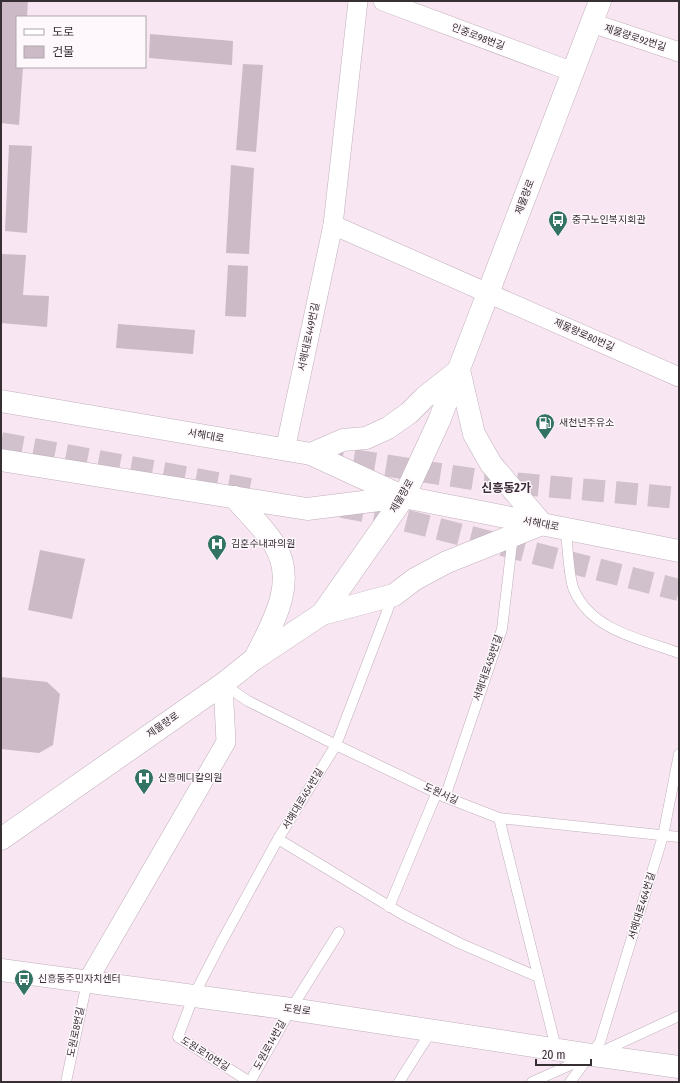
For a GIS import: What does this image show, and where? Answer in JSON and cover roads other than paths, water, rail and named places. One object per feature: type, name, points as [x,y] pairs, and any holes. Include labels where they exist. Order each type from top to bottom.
[{"type":"main road","name":"제물량로","points":[[1,838],[223,684],[253,660],[322,614],[404,497],[439,421],[600,1]]},
{"type":"main road","points":[[311,454],[343,440],[366,438],[388,428],[459,370],[474,434],[491,464],[542,524],[447,562],[415,579],[394,595],[322,614]]},
{"type":"main road","name":"서해대로","points":[[1,401],[311,454],[404,497],[679,551]]},
{"type":"main road","name":"서해대로","points":[[1,460],[307,509],[404,497]]},
{"type":"main road","points":[[234,498],[274,544],[284,565],[284,588],[272,625],[253,660]]},
{"type":"main road","name":"도원로","points":[[1,970],[291,1008],[556,1048],[592,1055],[679,1067]]},
{"type":"street","name":"서해대로449번길","points":[[285,450],[333,225],[358,1]]},
{"type":"street","name":"인중로98번길","points":[[383,1],[573,72]]},
{"type":"street","name":"제물량로92번길","points":[[592,24],[679,52]]},
{"type":"street","points":[[333,225],[488,293]]},
{"type":"street","name":"제물량로80번길","points":[[488,293],[679,377]]},
{"type":"street","points":[[87,982],[226,742],[223,684]]},
{"type":"lane","points":[[566,529],[573,589],[591,616],[614,630],[679,653]]},
{"type":"lane","name":"서해대로458번길","points":[[390,907],[441,795],[502,629],[513,536]]},
{"type":"lane","name":"서해대로454번길","points":[[194,995],[278,839],[336,745],[394,595]]},
{"type":"lane","name":"도원서길","points":[[223,684],[248,701],[336,745],[441,795],[500,818],[679,837]]},
{"type":"lane","name":"서해대로464번길","points":[[570,1082],[592,1055],[600,1042],[663,836],[679,754]]},
{"type":"lane","points":[[500,818],[556,1048]]},
{"type":"lane","points":[[278,839],[390,907],[459,943],[538,977]]},
{"type":"lane","name":"도원로14번길","points":[[250,1082],[291,1008],[339,932]]},
{"type":"lane","name":"도원로8번길","points":[[66,1082],[87,982]]},
{"type":"lane","name":"도원로10번길","points":[[194,995],[178,1037],[250,1082]]},
{"type":"lane","points":[[532,1082],[679,1016]]},
{"type":"lane","points":[[399,1082],[432,1030]]},
{"type":"tunnel","points":[[1,443],[250,489]]},
{"type":"tunnel","points":[[321,455],[478,480],[679,498]]},
{"type":"tunnel","points":[[342,507],[376,513],[679,590]]},
{"type":"place","name":"중구노인복지회관","points":[[558,237]]},
{"type":"place","name":"새천년주유소","points":[[545,440]]},
{"type":"place","name":"김훈수내과의원","points":[[217,561]]},
{"type":"place","name":"신흥메디칼의원","points":[[144,795]]},
{"type":"place","name":"신흥동주민자치센터","points":[[24,996]]},
{"type":"district","name":"신흥동2가","points":[[506,488]]}]
